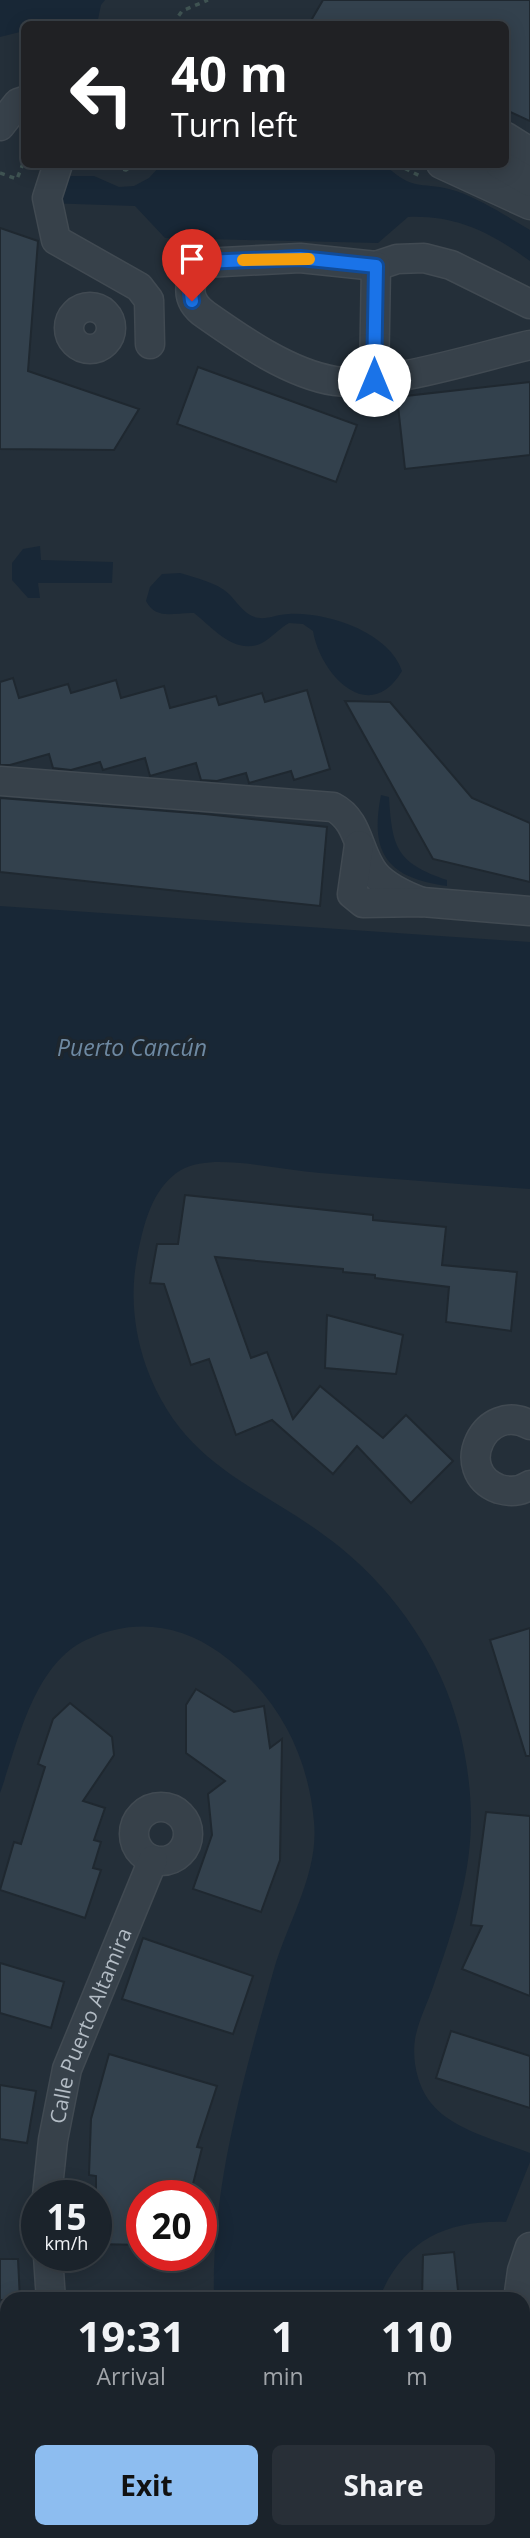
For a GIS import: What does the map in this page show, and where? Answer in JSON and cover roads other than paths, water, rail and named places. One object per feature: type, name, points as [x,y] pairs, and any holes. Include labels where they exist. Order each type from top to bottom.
[{"type":"street","points":[[0,126],[21,102]]},
{"type":"street","points":[[509,139],[530,152]]},
{"type":"street","points":[[57,168],[47,198],[56,240],[139,287],[149,300],[149,345]]},
{"type":"street","points":[[450,168],[530,205]]},
{"type":"street","points":[[506,168],[530,181]]},
{"type":"street","points":[[530,304],[451,265],[424,258],[397,259],[376,266],[300,258],[204,262],[193,275],[189,287],[192,301],[199,310],[302,371],[336,381],[374,380],[530,345]]},
{"type":"street","points":[[374,380],[376,266]]},
{"type":"street","points":[[100,309],[117,275]]},
{"type":"street","points":[[0,781],[333,807],[345,813],[355,828],[365,878],[422,902],[530,911]]},
{"type":"street","points":[[530,1425],[515,1419],[492,1425],[482,1433],[475,1456],[477,1468],[493,1486],[515,1491],[530,1485]]},
{"type":"street","name":"Calle Puerto Altamira","points":[[49,2180],[53,2140],[67,2069],[153,1860]]},
{"type":"street","points":[[519,2292],[530,2247]]},
{"type":"street","points":[[49,2271],[50,2292]]},
{"type":"water","points":[[0,0],[105,0],[101,5],[98,21],[21,21],[21,32],[0,37]]},
{"type":"water","points":[[158,168],[389,168],[412,183],[456,191],[475,199],[530,230],[530,261],[473,228],[426,217],[408,217],[378,243],[165,238],[135,206],[46,203],[46,176],[94,176],[119,187],[134,186],[149,178]]},
{"type":"water","points":[[40,546],[41,560],[113,562],[112,583],[38,583],[40,598],[28,598],[12,580],[12,563],[23,549]]},
{"type":"water","points":[[180,573],[218,586],[245,611],[257,618],[304,614],[355,627],[384,645],[395,657],[402,671],[389,687],[375,694],[361,694],[348,688],[336,677],[317,647],[313,631],[303,624],[289,623],[262,643],[243,646],[216,632],[194,613],[167,614],[155,611],[146,601],[150,587],[162,574]]},
{"type":"water","points":[[381,795],[389,797],[392,829],[400,851],[417,867],[447,880],[447,886],[411,877],[397,870],[388,860],[381,848],[378,833]]},
{"type":"water","name":"Puerto Cancún","points":[[0,906],[530,942],[530,1189],[320,1173],[244,1163],[199,1164],[181,1170],[162,1187],[155,1198],[142,1234],[134,1286],[134,1313],[146,1366],[162,1401],[182,1430],[204,1453],[229,1473],[312,1526],[341,1548],[380,1585],[398,1606],[428,1652],[451,1702],[459,1728],[470,1790],[469,1852],[455,1921],[416,2033],[415,2063],[424,2093],[448,2119],[475,2133],[530,2153],[530,2162],[506,2222],[464,2225],[429,2238],[400,2262],[382,2292],[214,2292],[218,2215],[241,2091],[274,1969],[312,1860],[314,1822],[305,1772],[286,1727],[273,1706],[240,1669],[220,1653],[188,1635],[154,1627],[103,1633],[68,1652],[40,1686],[21,1729],[0,1793]]}]
